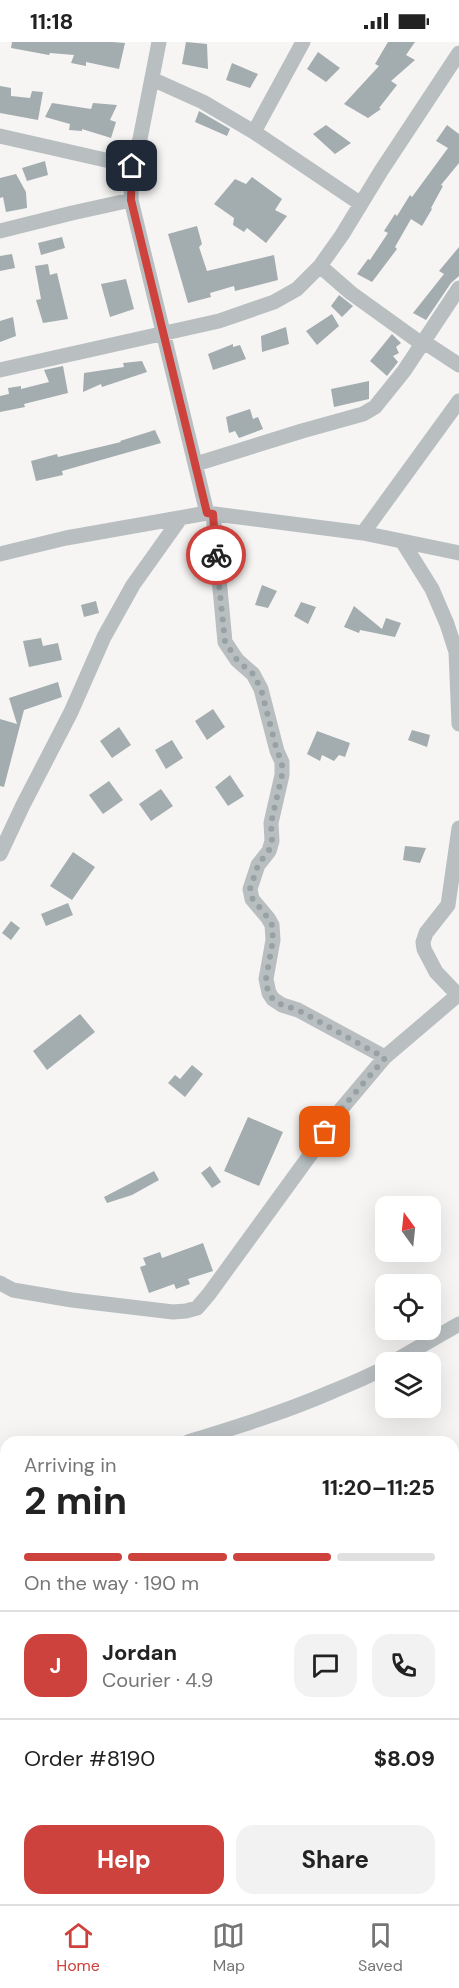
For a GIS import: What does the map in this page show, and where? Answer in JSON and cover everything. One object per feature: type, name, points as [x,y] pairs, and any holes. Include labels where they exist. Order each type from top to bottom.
[{"type":"street","points":[[159,42],[140,139],[132,166],[131,200],[210,514],[225,642],[237,660],[253,674],[261,689],[282,762],[282,775],[271,823],[272,841],[269,850],[258,865],[250,889],[252,898],[272,925],[273,940],[266,979],[268,993],[282,1005],[298,1010],[385,1058]]},
{"type":"street","points":[[254,132],[303,42]]},
{"type":"street","points":[[0,370],[219,321],[273,302],[297,289],[320,266],[459,53]]},
{"type":"street","points":[[152,79],[203,102],[254,132],[362,204]]},
{"type":"street","points":[[0,136],[132,166]]},
{"type":"street","points":[[0,231],[131,200]]},
{"type":"street","points":[[320,266],[351,293],[459,365]]},
{"type":"street","points":[[196,464],[363,414],[375,407],[404,371],[459,288]]},
{"type":"street","points":[[363,533],[459,401]]},
{"type":"street","points":[[0,554],[66,538],[210,514],[363,533],[459,553]]},
{"type":"street","points":[[0,854],[71,712],[104,637],[133,585],[180,519]]},
{"type":"street","points":[[402,541],[432,590],[456,652],[459,724]]},
{"type":"street","points":[[0,1283],[13,1290],[72,1300],[173,1312],[196,1308],[313,1151],[337,1114],[385,1058],[458,994],[436,972],[424,949],[423,942],[426,933],[448,905],[459,828]]},
{"type":"street","points":[[410,1352],[459,1324]]},
{"type":"street","points":[[207,1436],[311,1401],[375,1374]]},
{"type":"building","points":[[12,42],[125,43],[119,69],[86,62],[86,66],[71,63],[74,55],[50,53],[49,55],[11,48]]},
{"type":"building","points":[[186,42],[207,44],[208,69],[182,64]]},
{"type":"building","points":[[388,42],[415,42],[406,55],[415,60],[391,81],[397,85],[379,108],[381,109],[368,118],[344,104],[379,66],[375,64]]},
{"type":"building","points":[[318,52],[340,68],[326,82],[307,69]]},
{"type":"building","points":[[232,63],[258,74],[250,88],[226,80]]},
{"type":"building","points":[[0,86],[11,88],[11,96],[30,98],[32,91],[43,92],[38,120],[0,113]]},
{"type":"building","points":[[52,103],[91,109],[93,103],[117,105],[110,120],[116,122],[111,138],[82,129],[82,131],[69,130],[70,124],[45,117]]},
{"type":"building","points":[[199,111],[230,129],[227,136],[195,122]]},
{"type":"building","points":[[326,125],[351,143],[335,154],[313,134]]},
{"type":"building","points":[[447,125],[459,134],[459,163],[441,185],[443,186],[422,226],[411,219],[395,247],[397,249],[372,282],[357,274],[368,259],[370,260],[388,233],[384,231],[395,214],[397,216],[410,195],[412,197],[448,148],[436,141]]},
{"type":"building","points":[[45,161],[48,175],[27,181],[22,168]]},
{"type":"building","points":[[16,174],[26,192],[27,208],[6,212],[3,197],[0,198],[0,178]]},
{"type":"building","points":[[252,177],[282,199],[275,210],[287,216],[266,243],[247,228],[244,232],[233,225],[234,218],[214,204],[235,179],[246,184]]},
{"type":"building","points":[[197,226],[202,244],[199,247],[207,271],[274,255],[278,280],[235,291],[234,286],[210,293],[211,297],[188,303],[168,234]]},
{"type":"building","points":[[62,237],[65,248],[41,255],[38,243]]},
{"type":"building","points":[[459,247],[459,276],[451,283],[426,320],[413,313],[444,274],[439,271]]},
{"type":"building","points":[[12,254],[15,268],[0,271],[0,256]]},
{"type":"building","points":[[48,264],[50,275],[57,273],[68,319],[43,323],[36,300],[41,299],[35,266]]},
{"type":"building","points":[[126,279],[134,309],[110,317],[101,284]]},
{"type":"building","points":[[339,295],[353,306],[342,317],[331,306]]},
{"type":"building","points":[[332,314],[339,326],[317,345],[306,331]]},
{"type":"building","points":[[13,317],[16,336],[0,342],[0,321]]},
{"type":"building","points":[[286,327],[289,344],[262,352],[261,336]]},
{"type":"building","points":[[392,334],[401,343],[396,347],[399,353],[393,356],[398,362],[387,376],[370,361]]},
{"type":"building","points":[[233,344],[233,347],[240,345],[246,359],[213,370],[208,354]]},
{"type":"building","points":[[142,361],[147,372],[102,387],[101,384],[83,392],[84,373],[124,367],[123,363]]},
{"type":"building","points":[[63,366],[68,393],[24,404],[25,407],[0,412],[0,396],[9,394],[8,388],[21,386],[21,389],[49,382],[44,370]]},
{"type":"building","points":[[369,381],[369,399],[334,407],[331,389]]},
{"type":"building","points":[[250,409],[253,419],[258,417],[263,429],[239,438],[235,431],[229,433],[226,417]]},
{"type":"building","points":[[155,430],[161,443],[62,471],[63,475],[36,481],[31,461],[121,442]]},
{"type":"building","points":[[262,585],[277,591],[268,608],[255,605]]},
{"type":"building","points":[[96,601],[99,613],[84,617],[81,605]]},
{"type":"building","points":[[301,602],[316,607],[308,624],[294,616]]},
{"type":"building","points":[[354,606],[382,629],[386,618],[401,623],[395,637],[360,630],[359,633],[344,627]]},
{"type":"building","points":[[41,638],[43,646],[58,643],[62,660],[29,667],[23,641]]},
{"type":"building","points":[[58,682],[62,697],[24,710],[4,787],[0,786],[0,719],[17,724],[9,698]]},
{"type":"building","points":[[213,709],[225,727],[207,740],[195,721]]},
{"type":"building","points":[[119,727],[131,745],[112,758],[100,741]]},
{"type":"building","points":[[412,730],[430,735],[427,747],[408,740]]},
{"type":"building","points":[[317,731],[350,743],[345,757],[339,755],[334,761],[322,755],[320,761],[307,754]]},
{"type":"building","points":[[172,740],[183,758],[166,769],[155,750]]},
{"type":"building","points":[[230,775],[244,796],[228,806],[215,787]]},
{"type":"building","points":[[109,781],[123,800],[103,814],[89,795]]},
{"type":"building","points":[[161,789],[173,806],[151,821],[139,804]]},
{"type":"building","points":[[405,846],[426,848],[420,863],[403,860]]},
{"type":"building","points":[[73,852],[95,867],[72,900],[50,886]]},
{"type":"building","points":[[68,903],[73,915],[46,926],[41,914]]},
{"type":"building","points":[[11,921],[20,928],[11,940],[2,933]]},
{"type":"building","points":[[80,1014],[95,1032],[47,1070],[33,1051]]},
{"type":"building","points":[[192,1065],[203,1074],[185,1097],[168,1083],[175,1075],[180,1079]]},
{"type":"building","points":[[248,1117],[283,1132],[259,1186],[224,1171]]},
{"type":"building","points":[[210,1166],[221,1182],[212,1188],[201,1173]]},
{"type":"building","points":[[154,1171],[159,1180],[132,1195],[107,1203],[104,1197]]},
{"type":"building","points":[[203,1243],[213,1271],[188,1279],[190,1284],[176,1289],[174,1284],[149,1293],[140,1267],[146,1265],[143,1258],[160,1252],[162,1258]]},
{"type":"way so far","points":[[216,555],[225,642],[237,660],[253,674],[261,689],[282,762],[282,775],[271,823],[272,841],[269,850],[258,865],[250,889],[252,898],[272,925],[273,940],[266,979],[268,993],[282,1005],[298,1010],[385,1058],[337,1114],[325,1132]]},
{"type":"route","points":[[132,166],[131,200],[207,513],[213,514],[216,555]]}]
